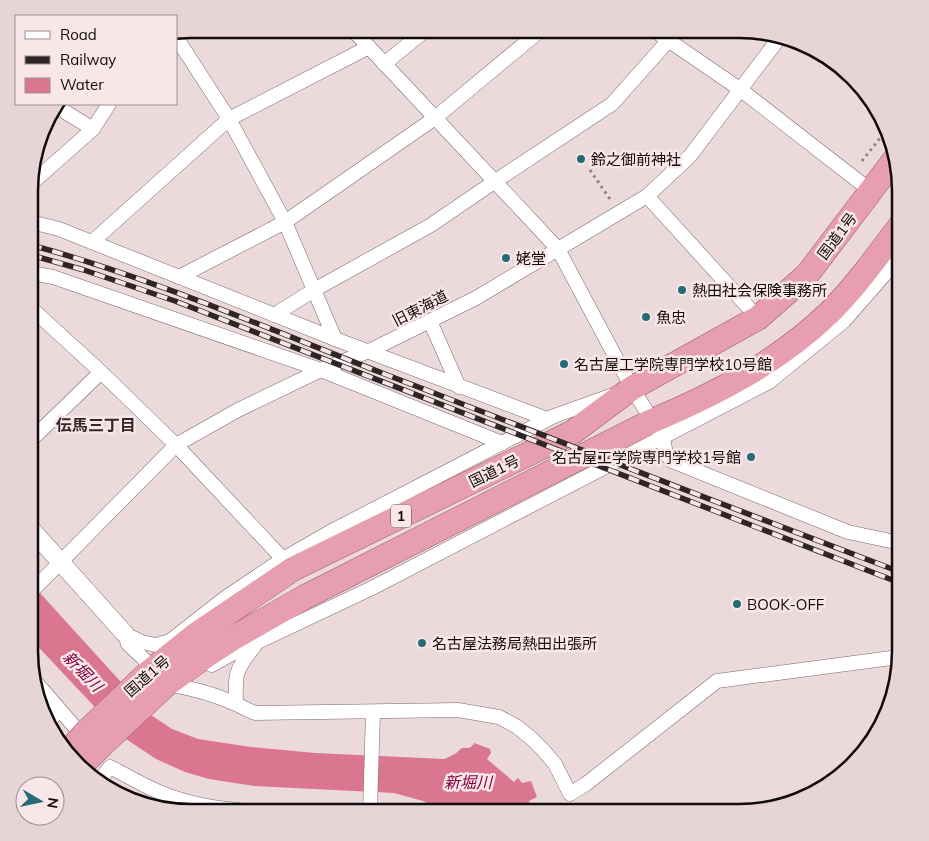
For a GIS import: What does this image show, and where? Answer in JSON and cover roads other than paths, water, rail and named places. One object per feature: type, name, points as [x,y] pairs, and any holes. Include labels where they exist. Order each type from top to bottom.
[{"type":"highway","name":"国道1号","points":[[86,761],[157,682],[174,652],[194,636],[293,569],[574,432],[632,388],[758,318],[807,275],[890,166]]},
{"type":"highway","name":"国道1号","points":[[72,746],[88,730],[157,682],[204,657],[303,598],[657,430],[681,409],[760,368],[800,338],[830,311],[891,237]]},
{"type":"street","points":[[360,38],[558,249],[632,388],[657,430],[666,454],[672,462],[848,532],[892,541]]},
{"type":"street","points":[[384,64],[417,38]]},
{"type":"street","points":[[179,276],[285,222],[435,118],[531,38]]},
{"type":"street","points":[[664,38],[741,90],[871,191]]},
{"type":"street","points":[[178,40],[229,120],[285,222],[335,339]]},
{"type":"street","points":[[274,315],[314,290],[431,225],[612,104],[668,41]]},
{"type":"street","name":"旧東海道","points":[[38,585],[176,445],[238,410],[321,370],[369,352],[476,298],[647,196],[690,156],[776,43]]},
{"type":"street","points":[[92,242],[229,120],[369,48]]},
{"type":"street","points":[[39,177],[93,128],[108,105]]},
{"type":"street","points":[[61,109],[93,128]]},
{"type":"street","points":[[647,196],[758,318]]},
{"type":"street","points":[[38,224],[92,242],[335,339],[547,419]]},
{"type":"street","points":[[38,274],[52,277],[321,370],[502,443]]},
{"type":"street","points":[[157,682],[196,674],[228,656],[372,588],[657,430],[770,382],[844,321],[891,274]]},
{"type":"street","points":[[38,314],[176,445],[283,559]]},
{"type":"street","points":[[430,321],[459,387]]},
{"type":"street","points":[[38,433],[101,372]]},
{"type":"street","points":[[38,541],[54,568],[125,634],[142,642],[156,645],[170,642],[192,622],[283,559],[330,532],[547,419],[632,388]]},
{"type":"street","points":[[174,652],[192,622]]},
{"type":"street","points":[[125,634],[128,644],[144,659],[157,682],[193,689],[236,703],[241,708],[255,714],[458,710],[499,717],[524,732],[556,764],[570,794],[586,784],[718,681],[891,658]]},
{"type":"street","points":[[236,703],[235,679],[240,663],[256,644]]},
{"type":"street","points":[[43,691],[110,767],[157,792],[196,804]]},
{"type":"street","points":[[53,717],[59,710]]},
{"type":"street","points":[[371,804],[373,712]]},
{"type":"street","points":[[103,776],[110,767]]},
{"type":"water","name":"新堀川","points":[[38,591],[151,715],[172,729],[198,739],[251,747],[315,753],[444,759],[462,748],[470,747],[474,743],[490,749],[491,753],[487,759],[514,782],[518,778],[522,783],[531,781],[537,797],[529,801],[529,803],[428,804],[394,793],[254,786],[209,779],[185,772],[156,759],[123,737],[38,647]]},
{"type":"railway","points":[[38,247],[121,273],[208,304],[892,569]]},
{"type":"railway","points":[[38,257],[84,270],[175,301],[892,580]]},
{"type":"place","name":"鈴之御前神社","points":[[581,159]]},
{"type":"place","name":"姥堂","points":[[506,258]]},
{"type":"place","name":"熱田社会保険事務所","points":[[682,290]]},
{"type":"place","name":"魚忠","points":[[646,317]]},
{"type":"place","name":"名古屋工学院専門学校10号館","points":[[564,364]]},
{"type":"place","name":"名古屋工学院専門学校1号館","points":[[751,457]]},
{"type":"place","name":"BOOK-OFF","points":[[737,604]]},
{"type":"place","name":"名古屋法務局熱田出張所","points":[[422,643]]},
{"type":"district","name":"伝馬三丁目","points":[[96,425]]}]
